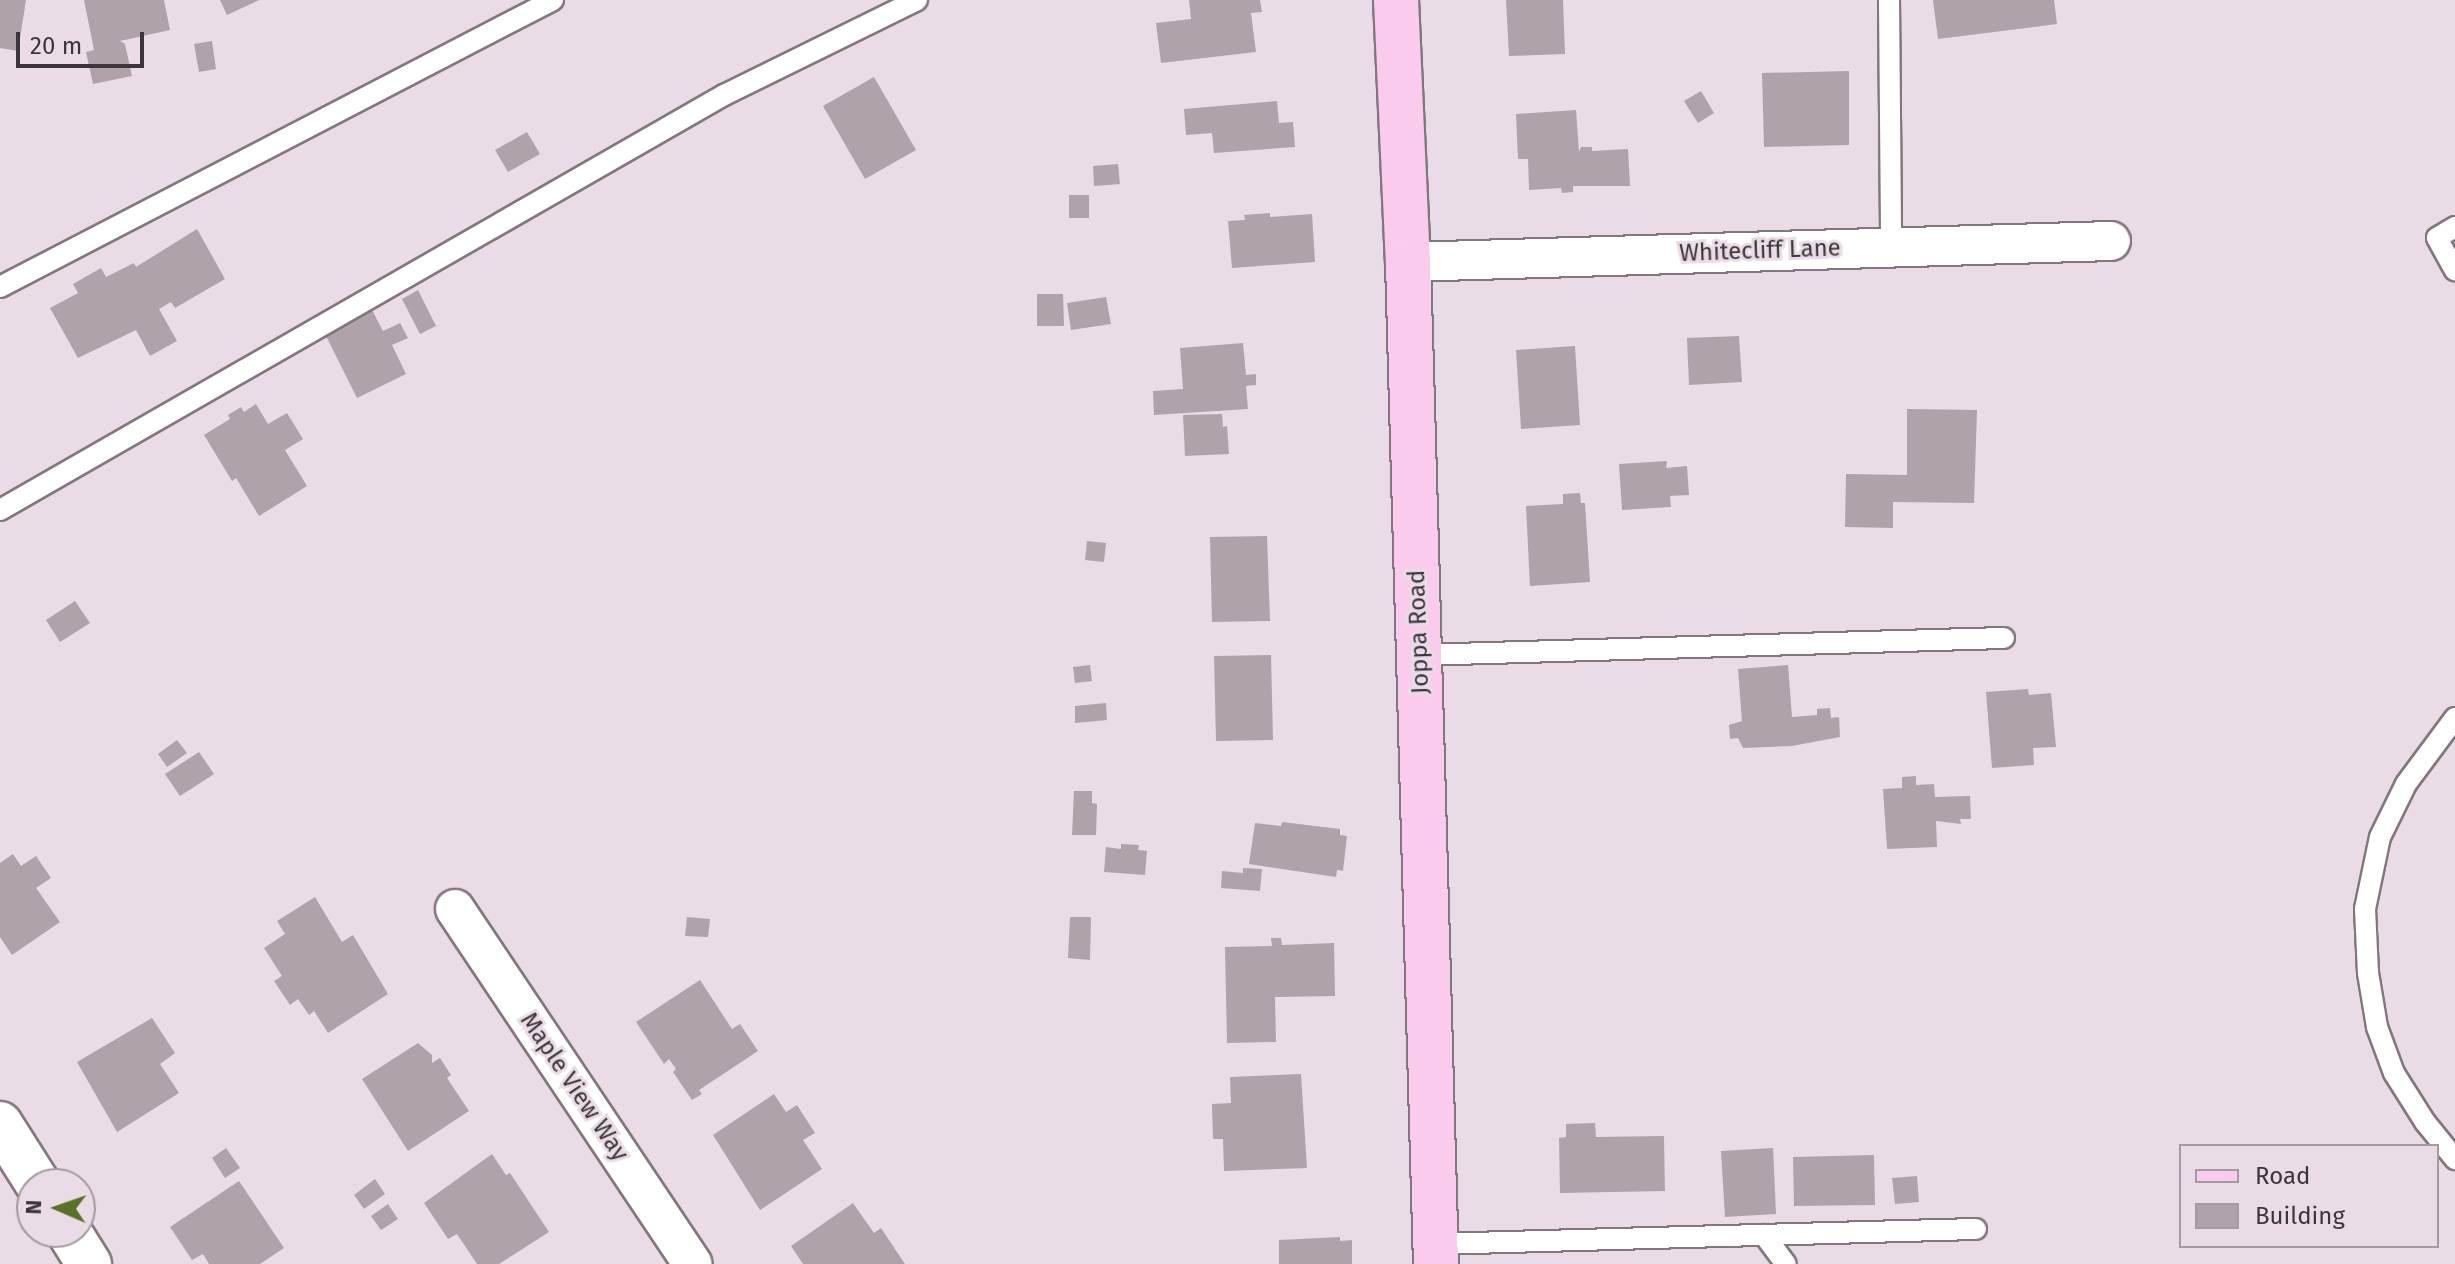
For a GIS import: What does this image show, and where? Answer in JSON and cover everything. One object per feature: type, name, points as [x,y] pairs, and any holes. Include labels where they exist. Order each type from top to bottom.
[{"type":"main road","name":"Joppa Road","points":[[1396,0],[1408,262],[1436,1254]]},
{"type":"street","name":"Whitecliff Lane","points":[[1408,262],[2111,241]]},
{"type":"street","name":"Maple View Way","points":[[455,909],[693,1264]]},
{"type":"street","points":[[0,1124],[28,1168]]},
{"type":"lane","points":[[0,287],[553,0]]},
{"type":"lane","points":[[0,510],[724,95],[917,0]]},
{"type":"lane","points":[[1889,0],[1891,248]]},
{"type":"lane","points":[[2455,227],[2437,238],[2455,270]]},
{"type":"lane","points":[[1420,655],[2004,638]]},
{"type":"lane","points":[[2455,718],[2406,784],[2380,837],[2365,909],[2368,973],[2377,1027],[2394,1073],[2425,1122],[2455,1159]]},
{"type":"lane","points":[[1436,1254],[1764,1235],[1976,1229]]},
{"type":"lane","points":[[1764,1235],[1786,1264]]},
{"type":"building","points":[[0,0],[26,0],[18,51],[0,48]]},
{"type":"building","points":[[84,0],[164,0],[170,30],[120,41],[125,44],[132,76],[93,84],[86,52],[94,50]]},
{"type":"building","points":[[220,0],[259,0],[227,15]]},
{"type":"building","points":[[1189,0],[1260,0],[1262,12],[1251,13],[1256,52],[1161,63],[1156,23],[1191,19]]},
{"type":"building","points":[[1506,0],[1563,0],[1565,54],[1509,56]]},
{"type":"building","points":[[1933,0],[2054,0],[2057,24],[1938,39]]},
{"type":"building","points":[[212,41],[216,69],[199,72],[194,44]]},
{"type":"building","points":[[1849,71],[1849,145],[1764,147],[1762,73]]},
{"type":"building","points":[[874,77],[916,150],[865,179],[823,106]]},
{"type":"building","points":[[1701,91],[1714,113],[1698,123],[1684,101]]},
{"type":"building","points":[[1277,101],[1279,123],[1293,122],[1295,147],[1214,153],[1212,133],[1186,135],[1184,109]]},
{"type":"building","points":[[1576,110],[1579,152],[1581,147],[1592,147],[1592,151],[1628,149],[1630,186],[1573,186],[1573,192],[1562,193],[1561,188],[1529,190],[1528,159],[1518,159],[1516,114]]},
{"type":"building","points":[[527,132],[540,154],[508,172],[495,150]]},
{"type":"building","points":[[1118,164],[1120,184],[1094,186],[1093,166]]},
{"type":"building","points":[[1069,195],[1089,195],[1089,218],[1069,218]]},
{"type":"building","points":[[1270,213],[1270,217],[1312,214],[1315,262],[1232,268],[1228,221],[1245,220],[1244,215]]},
{"type":"building","points":[[197,229],[225,279],[175,308],[171,302],[159,309],[177,341],[150,356],[136,330],[78,358],[50,308],[78,293],[73,284],[101,268],[106,277],[134,263],[136,267]]},
{"type":"building","points":[[418,290],[436,326],[420,334],[402,299]]},
{"type":"building","points":[[1037,294],[1063,294],[1064,326],[1037,326]]},
{"type":"building","points":[[1106,297],[1111,324],[1071,330],[1067,303]]},
{"type":"building","points":[[369,304],[383,331],[400,323],[408,338],[392,345],[406,374],[357,398],[322,328]]},
{"type":"building","points":[[1739,336],[1742,382],[1689,385],[1687,338]]},
{"type":"building","points":[[1243,343],[1246,375],[1256,374],[1256,385],[1246,386],[1248,409],[1154,415],[1153,391],[1183,389],[1180,348]]},
{"type":"building","points":[[1575,346],[1580,425],[1521,429],[1516,350]]},
{"type":"building","points":[[256,404],[268,424],[287,413],[303,439],[285,450],[307,486],[259,516],[236,478],[232,481],[204,435],[230,419],[228,415],[241,407],[244,412]]},
{"type":"building","points":[[1907,409],[1977,410],[1974,503],[1893,502],[1893,528],[1845,527],[1846,474],[1907,475]]},
{"type":"building","points":[[1222,414],[1223,427],[1227,426],[1229,454],[1185,456],[1183,415]]},
{"type":"building","points":[[1667,461],[1666,468],[1687,466],[1689,495],[1670,496],[1671,507],[1622,510],[1619,464]]},
{"type":"building","points":[[1580,493],[1581,503],[1585,503],[1590,582],[1530,586],[1526,506],[1563,504],[1563,494]]},
{"type":"building","points":[[1267,536],[1270,621],[1212,622],[1210,537]]},
{"type":"building","points":[[1087,541],[1106,543],[1104,562],[1085,560]]},
{"type":"building","points":[[75,601],[90,623],[60,642],[46,620]]},
{"type":"building","points":[[1271,655],[1273,740],[1216,741],[1214,656]]},
{"type":"building","points":[[1090,665],[1092,681],[1075,683],[1073,667]]},
{"type":"building","points":[[1788,665],[1792,717],[1817,715],[1817,709],[1830,708],[1831,718],[1839,717],[1840,737],[1792,746],[1743,748],[1738,738],[1730,739],[1729,725],[1742,721],[1738,669]]},
{"type":"building","points":[[2028,689],[2029,695],[2051,693],[2056,747],[2033,748],[2034,765],[1992,768],[1986,692]]},
{"type":"building","points":[[1106,703],[1107,720],[1075,723],[1075,706]]},
{"type":"building","points":[[177,740],[187,753],[167,767],[158,754]]},
{"type":"building","points":[[199,752],[214,774],[180,796],[165,774]]},
{"type":"building","points":[[1916,776],[1916,785],[1934,784],[1935,797],[1970,796],[1971,819],[1960,819],[1961,824],[1936,821],[1937,847],[1887,849],[1883,789],[1902,788],[1902,777]]},
{"type":"building","points":[[1074,791],[1092,791],[1092,803],[1097,804],[1096,835],[1072,835]]},
{"type":"building","points":[[1282,822],[1340,829],[1340,835],[1347,836],[1343,871],[1337,870],[1336,877],[1249,864],[1255,823],[1281,826]]},
{"type":"building","points":[[1121,844],[1139,845],[1138,850],[1147,851],[1145,875],[1104,872],[1106,847],[1121,849]]},
{"type":"building","points":[[13,854],[21,866],[36,856],[51,878],[36,888],[60,922],[12,955],[0,937],[0,863]]},
{"type":"building","points":[[1243,868],[1262,869],[1260,891],[1221,888],[1222,871],[1243,873]]},
{"type":"building","points":[[315,897],[342,942],[353,935],[388,994],[328,1033],[314,1011],[309,1015],[298,999],[290,1005],[274,981],[282,976],[264,948],[285,934],[277,921]]},
{"type":"building","points":[[687,917],[710,919],[708,937],[685,936]]},
{"type":"building","points":[[1070,917],[1091,917],[1090,960],[1068,958]]},
{"type":"building","points":[[1271,938],[1281,938],[1282,945],[1334,943],[1335,996],[1275,997],[1276,1042],[1227,1043],[1225,947],[1272,946]]},
{"type":"building","points":[[700,980],[732,1029],[740,1024],[758,1051],[699,1090],[702,1094],[692,1100],[673,1072],[676,1069],[669,1059],[664,1064],[636,1022]]},
{"type":"building","points":[[152,1018],[175,1053],[160,1064],[179,1093],[117,1132],[77,1062]]},
{"type":"building","points":[[418,1043],[432,1055],[432,1063],[440,1058],[451,1075],[447,1078],[469,1111],[408,1151],[362,1079]]},
{"type":"building","points":[[1301,1074],[1307,1168],[1224,1171],[1223,1139],[1213,1139],[1212,1104],[1231,1103],[1230,1077]]},
{"type":"building","points":[[774,1094],[786,1112],[797,1105],[815,1133],[803,1140],[822,1169],[760,1210],[713,1135]]},
{"type":"building","points":[[1595,1123],[1596,1137],[1664,1136],[1665,1191],[1560,1193],[1559,1138],[1566,1137],[1566,1124]]},
{"type":"building","points":[[226,1148],[240,1168],[225,1178],[212,1158]]},
{"type":"building","points":[[1773,1148],[1776,1214],[1725,1217],[1721,1151]]},
{"type":"building","points":[[492,1154],[506,1175],[510,1173],[549,1232],[499,1264],[477,1264],[457,1234],[448,1239],[424,1203]]},
{"type":"building","points":[[1874,1155],[1875,1205],[1794,1206],[1793,1157]]},
{"type":"building","points":[[1917,1176],[1919,1202],[1895,1204],[1892,1178]]},
{"type":"building","points":[[375,1179],[385,1194],[364,1209],[354,1195]]},
{"type":"building","points":[[239,1181],[284,1248],[260,1264],[209,1264],[203,1254],[192,1260],[170,1227]]},
{"type":"building","points":[[853,1203],[874,1233],[881,1228],[905,1264],[803,1264],[791,1246]]},
{"type":"building","points":[[388,1204],[398,1219],[381,1230],[371,1216]]},
{"type":"building","points":[[1340,1237],[1340,1241],[1352,1240],[1352,1264],[1279,1264],[1279,1240]]}]
